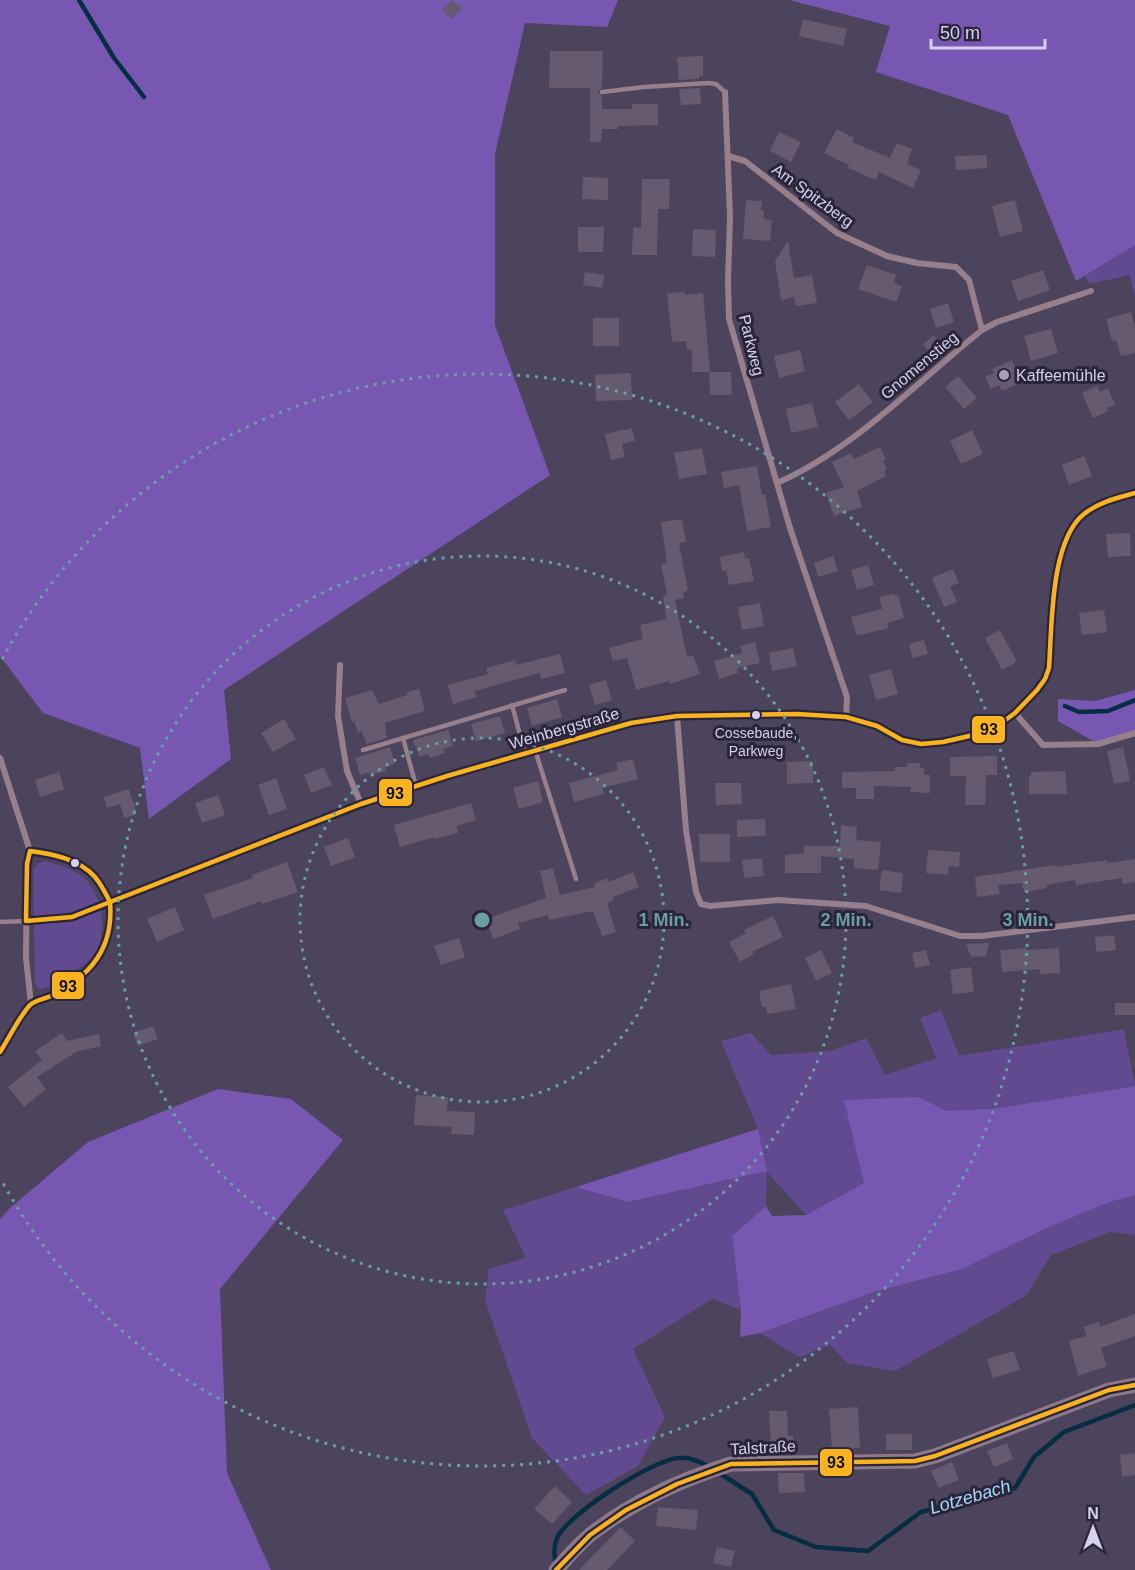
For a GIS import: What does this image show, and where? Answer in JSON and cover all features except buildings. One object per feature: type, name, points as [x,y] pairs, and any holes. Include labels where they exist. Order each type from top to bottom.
[{"type":"street","name":"Parkweg","points":[[725,92],[728,156],[729,319],[790,528],[847,697],[846,717]]},
{"type":"street","name":"Am Spitzberg","points":[[728,156],[745,161],[837,233],[888,256],[917,263],[956,267],[969,280],[982,330]]},
{"type":"street","name":"Gnomenstieg","points":[[777,483],[800,473],[868,427],[982,330],[997,322],[1091,291]]},
{"type":"street","name":"Weinbergstraße","points":[[26,921],[72,917],[361,804],[631,723],[677,716],[797,714],[846,717],[877,726],[902,740],[921,744],[982,733],[1015,713],[1045,679],[1049,668],[1058,561],[1063,542],[1072,526],[1089,509],[1112,498],[1135,494]]},
{"type":"street","points":[[340,665],[338,716],[347,771],[361,804]]},
{"type":"street","points":[[1015,713],[1043,745],[1098,744],[1135,733]]},
{"type":"street","points":[[677,716],[686,830],[696,892],[701,904],[710,906],[778,900],[866,906],[960,936],[981,936],[1135,917]]},
{"type":"street","points":[[0,758],[30,851],[27,864],[26,958],[31,1004]]},
{"type":"street","points":[[0,1052],[31,1004],[51,996],[88,972],[102,952],[109,930],[111,903],[96,878],[78,863],[46,853],[30,851]]},
{"type":"street","name":"Talstraße","points":[[561,1565],[593,1532],[640,1501],[703,1473],[731,1464],[915,1461],[935,1456],[1109,1390],[1135,1385]]},
{"type":"lane","name":"Parkweg","points":[[602,92],[708,83],[716,84],[725,92]]},
{"type":"lane","points":[[363,750],[565,690]]},
{"type":"lane","points":[[512,705],[525,753]]},
{"type":"lane","points":[[403,738],[416,786]]},
{"type":"lane","points":[[535,750],[576,879]]},
{"type":"lane","points":[[0,922],[26,921]]},
{"type":"shaded area","points":[[0,0],[618,0],[607,27],[525,23],[495,154],[495,325],[550,475],[224,690],[231,759],[149,819],[140,748],[43,713],[0,656]]},
{"type":"shaded area","points":[[789,0],[1135,0],[1135,245],[1076,281],[1008,115],[876,72],[890,26]]},
{"type":"shaded area","points":[[1135,245],[1135,298],[1130,275],[1089,284],[1085,275]]},
{"type":"shaded area","points":[[1135,690],[1135,736],[1098,744],[1058,721],[1058,699],[1095,701]]},
{"type":"shaded area","points":[[45,861],[72,870],[87,881],[98,899],[102,933],[96,951],[87,962],[54,985],[39,989],[35,983],[33,871],[38,863]]},
{"type":"shaded area","points":[[941,1010],[959,1056],[1124,1029],[1135,1086],[999,1108],[947,1111],[919,1097],[864,1183],[806,1215],[767,1172],[766,1206],[732,1236],[741,1310],[712,1299],[633,1349],[665,1417],[638,1466],[586,1495],[532,1438],[485,1300],[489,1269],[526,1258],[503,1210],[576,1187],[628,1202],[767,1171],[758,1129],[721,1041],[751,1033],[771,1055],[831,1051],[866,1038],[885,1075],[936,1058],[920,1018]]},
{"type":"shaded area","points":[[1135,1086],[1135,1195],[1110,1202],[1047,1228],[962,1269],[877,1291],[760,1333],[740,1337],[741,1310],[732,1236],[766,1206],[772,1216],[806,1215],[864,1183],[844,1100],[919,1097],[947,1111],[999,1108]]},
{"type":"shaded area","points":[[218,1089],[291,1099],[343,1140],[220,1289],[227,1473],[271,1570],[0,1570],[0,1219],[88,1142]]},
{"type":"shaded area","points":[[758,1129],[767,1171],[628,1202],[576,1187]]},
{"type":"shaded area","points":[[1135,1195],[1135,1235],[1110,1232],[1051,1255],[1027,1295],[895,1371],[847,1363],[830,1345],[799,1357],[760,1333],[877,1291],[962,1269],[1047,1228],[1110,1202]]},
{"type":"waterway","points":[[79,0],[114,58],[144,97]]},
{"type":"waterway","points":[[1065,706],[1079,712],[1108,711],[1135,700]]},
{"type":"waterway","name":"Lotzebach","points":[[719,1473],[752,1494],[774,1530],[816,1547],[868,1551],[921,1512],[1015,1488],[1034,1457],[1064,1432],[1135,1405]]},
{"type":"waterway","name":"Lotzebach","points":[[556,1564],[555,1545],[564,1528],[612,1490],[650,1468],[679,1458],[686,1458],[709,1467]]},
{"type":"transit line","name":"93","points":[[110,902],[361,804],[447,776],[631,723],[677,716],[797,714],[846,717],[877,726],[902,740],[921,744],[943,742],[982,733],[1015,713],[1045,679],[1049,668],[1052,608],[1059,564],[1073,527],[1084,514],[1096,506],[1135,493]]},
{"type":"transit line","name":"93","points":[[30,851],[56,856],[89,871],[110,902],[72,917],[26,921],[27,864],[30,851]]},
{"type":"transit line","name":"93","points":[[0,1052],[30,1005],[65,988],[88,970],[97,959],[108,934],[110,902]]},
{"type":"transit line","name":"93","points":[[556,1570],[590,1535],[626,1510],[677,1484],[731,1464],[915,1461],[935,1456],[1109,1390],[1135,1385]]},
{"type":"place","name":"Kaffeemühle","points":[[1004,375]]},
{"type":"place","name":"Cossebaude, Parkweg","points":[[756,715]]}]
